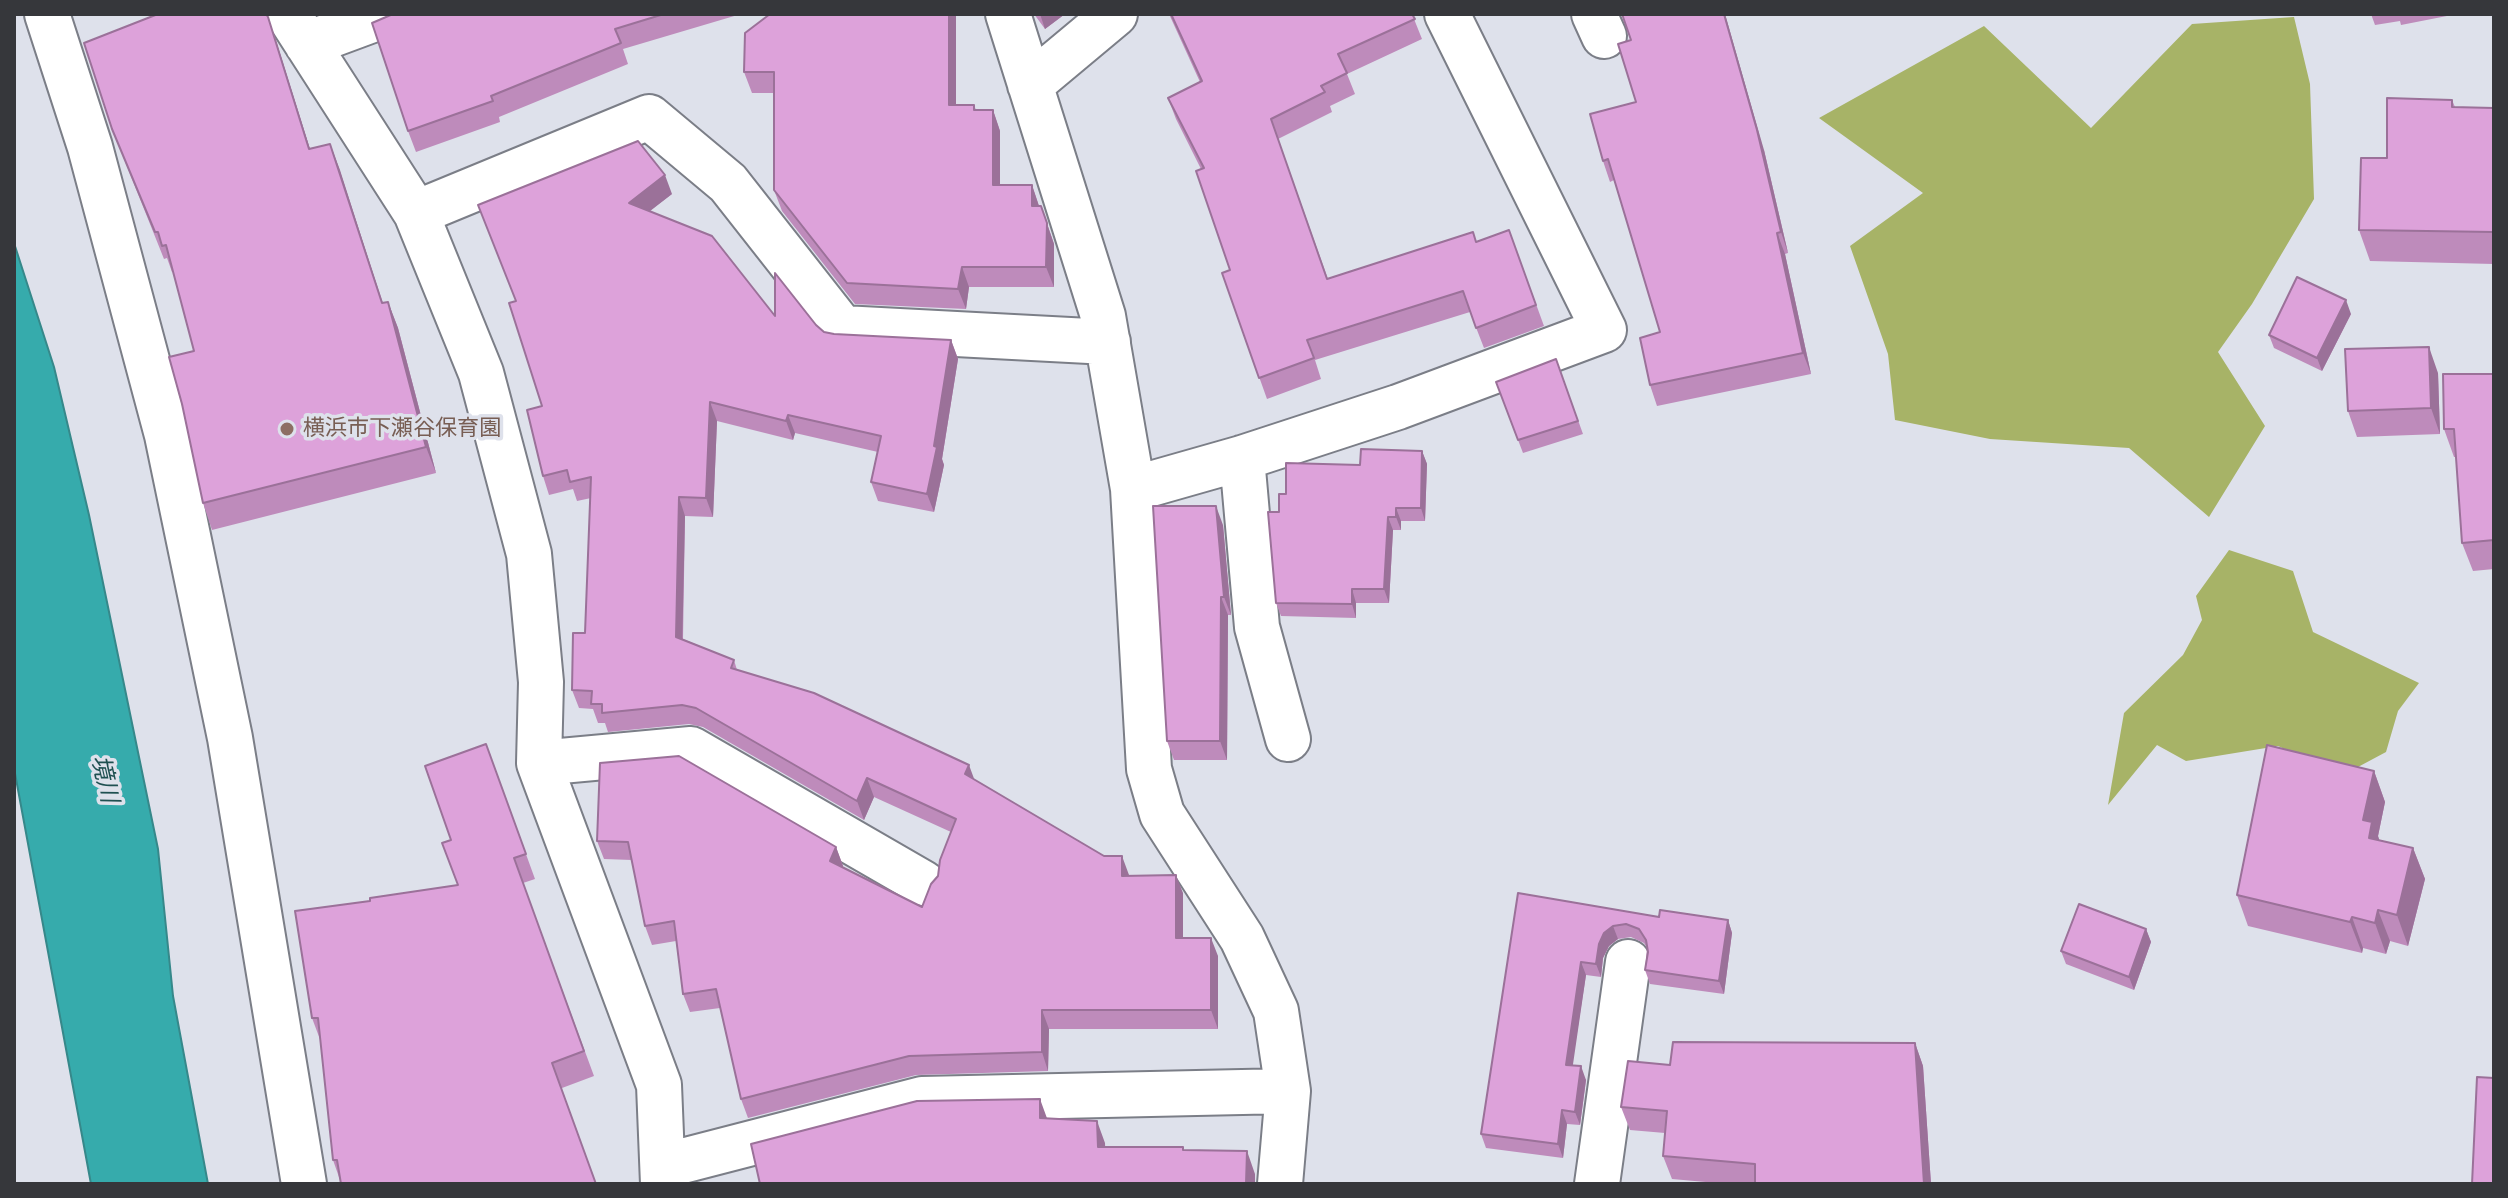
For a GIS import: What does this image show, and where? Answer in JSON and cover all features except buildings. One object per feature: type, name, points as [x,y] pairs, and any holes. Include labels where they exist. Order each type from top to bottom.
[{"type":"street","points":[[388,14],[298,29],[416,213],[481,373],[529,554],[541,682],[539,763],[659,1085],[663,1175],[922,1099],[1288,1091]]},
{"type":"street","points":[[1030,85],[1115,14]]},
{"type":"street","points":[[1133,489],[1242,458],[1398,407],[1604,330],[1447,14]]},
{"type":"street","points":[[1007,15],[1103,316],[1108,342],[1133,489],[1149,769],[1162,814],[1242,938],[1276,1011],[1288,1091],[1280,1184]]},
{"type":"street","points":[[56,16],[167,435],[230,738],[304,1184]]},
{"type":"street","points":[[416,213],[649,117],[728,183],[842,328],[1108,342]]},
{"type":"street","points":[[1242,458],[1257,627],[1288,739]]},
{"type":"street","points":[[539,763],[691,749],[923,883]]},
{"type":"street","points":[[1597,1184],[1628,962]]},
{"type":"green space","points":[[2294,17],[2310,84],[2314,199],[2252,304],[2218,352],[2265,426],[2209,517],[2129,448],[1990,439],[1895,420],[1888,354],[1850,246],[1923,193],[1819,118],[1984,26],[2091,128],[2192,24]]},
{"type":"green space","points":[[2229,550],[2293,571],[2313,632],[2419,683],[2398,711],[2386,752],[2343,775],[2278,746],[2186,761],[2157,745],[2108,805],[2124,713],[2183,655],[2202,620],[2196,596]]},
{"type":"water","name":"境川","points":[[14,243],[54,367],[89,515],[158,849],[173,996],[208,1184],[91,1184],[14,768]]},
{"type":"place","name":"横浜市下瀬谷保育園","points":[[287,429]]}]
